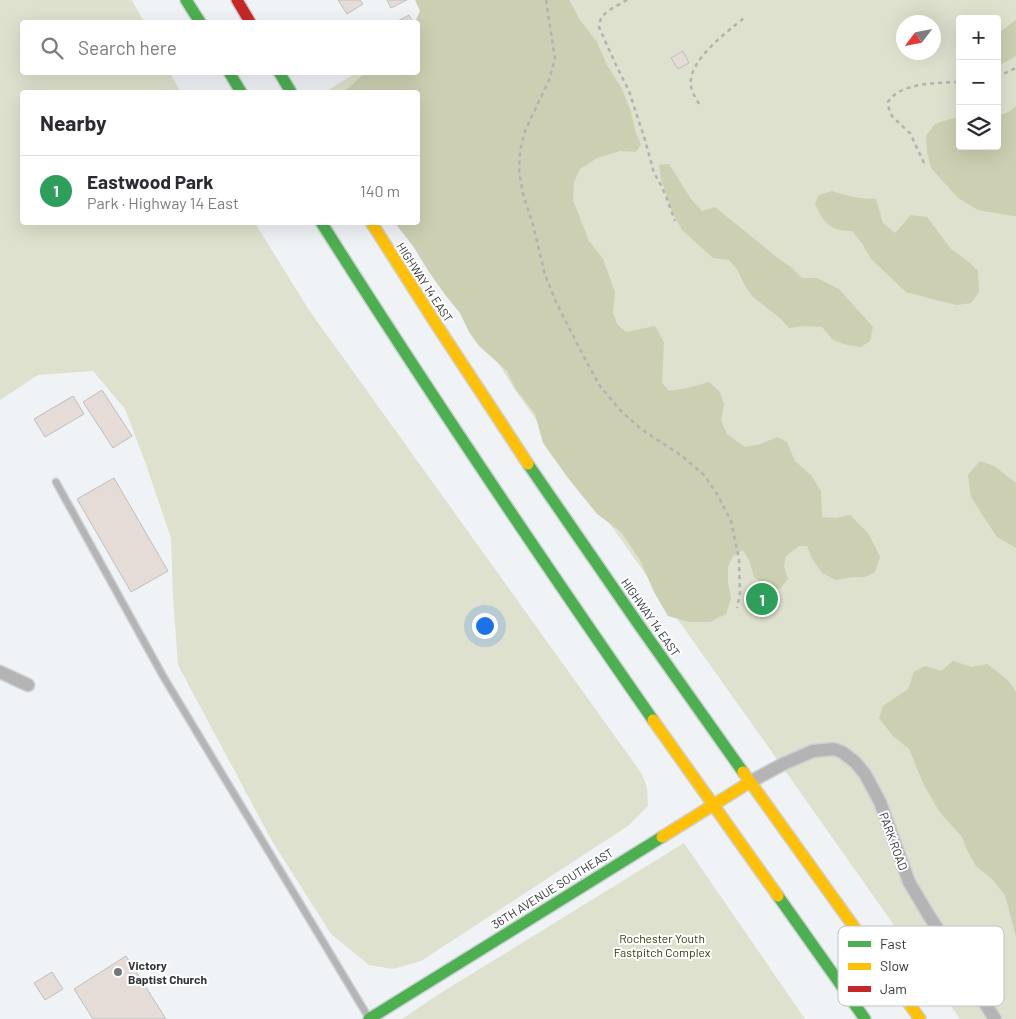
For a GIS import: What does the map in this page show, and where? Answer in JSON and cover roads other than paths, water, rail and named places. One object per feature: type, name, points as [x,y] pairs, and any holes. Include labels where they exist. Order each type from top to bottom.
[{"type":"main road","points":[[186,0],[199,20]]},
{"type":"main road","points":[[237,0],[249,20]]},
{"type":"main road","points":[[231,75],[240,90]]},
{"type":"main road","points":[[281,75],[290,90]]},
{"type":"main road","points":[[323,225],[532,545],[838,980]]},
{"type":"main road","name":"HIGHWAY 14 EAST","points":[[373,225],[474,384],[543,487],[853,926]]},
{"type":"main road","name":"36TH AVENUE SOUTHEAST","points":[[369,1019],[750,782]]},
{"type":"main road","points":[[857,1006],[866,1019]]},
{"type":"main road","name":"HIGHWAY 14 EAST","points":[[911,1006],[920,1019]]},
{"type":"street","points":[[0,672],[28,685]]},
{"type":"street","name":"PARK ROAD","points":[[750,782],[783,764],[813,751],[834,749],[842,752],[855,762],[865,774],[880,802],[909,882],[936,926]]},
{"type":"street","name":"PARK ROAD","points":[[987,1006],[995,1019]]},
{"type":"lane","points":[[56,482],[163,676],[369,1019]]},
{"type":"place","name":"Eastwood Park","points":[[762,599]]},
{"type":"place","name":"Victory Baptist Church","points":[[118,972]]},
{"type":"park label","name":"Rochester Youth Fastpitch Complex","points":[[662,945]]}]
